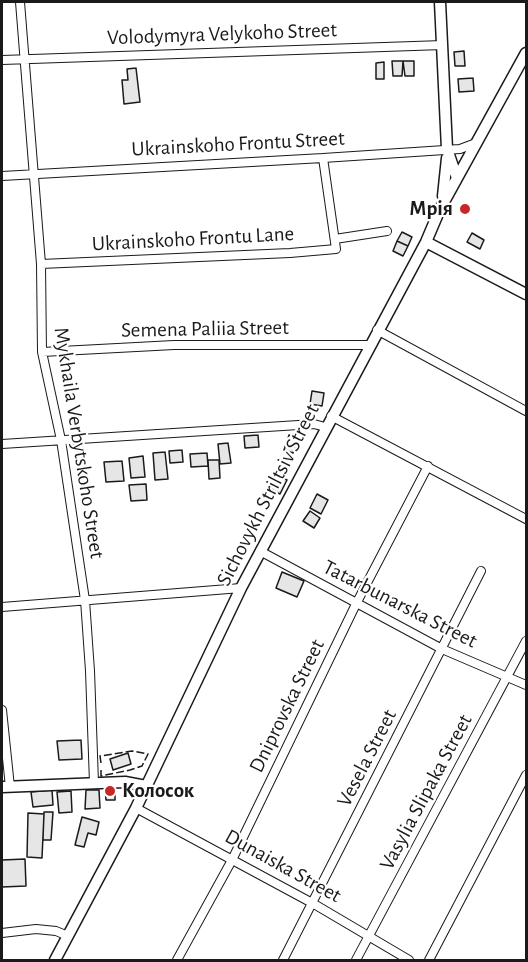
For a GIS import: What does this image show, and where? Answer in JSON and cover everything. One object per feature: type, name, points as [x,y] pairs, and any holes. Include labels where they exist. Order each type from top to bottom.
[{"type":"main road","points":[[440,2],[447,149],[446,189],[440,209]]},
{"type":"main road","name":"Sichovykh Striltsiv Street","points":[[56,960],[136,808],[260,551],[426,242],[440,209],[526,53]]},
{"type":"main road","points":[[447,149],[457,178]]},
{"type":"main road","points":[[426,242],[526,294]]},
{"type":"main road","points":[[6,787],[125,782],[146,786]]},
{"type":"street","name":"Mykhaila Verbytskoho Street","points":[[20,2],[41,264],[42,352],[61,440],[85,600],[94,783]]},
{"type":"street","name":"Volodymyra Velykoho Street","points":[[2,60],[443,45]]},
{"type":"street","name":"Ukrainskoho Frontu Street","points":[[2,176],[460,149],[477,143]]},
{"type":"street","points":[[323,158],[335,239]]},
{"type":"street","name":"Ukrainskoho Frontu Lane","points":[[41,264],[336,249],[335,239],[387,231]]},
{"type":"street","points":[[377,330],[526,411]]},
{"type":"street","name":"Semena Paliia Street","points":[[42,352],[174,345],[369,345]]},
{"type":"street","points":[[331,416],[526,519]]},
{"type":"street","points":[[2,444],[314,424],[325,427]]},
{"type":"street","name":"Dniprovska Street","points":[[177,960],[232,860],[356,604],[428,466]]},
{"type":"street","name":"Tatarbunarska Street","points":[[260,551],[442,649],[526,685]]},
{"type":"street","name":"Vesela Street","points":[[283,960],[314,904],[481,571]]},
{"type":"street","points":[[2,607],[241,588]]},
{"type":"street","name":"Vasylia Slipaka Street","points":[[356,960],[526,641]]},
{"type":"street","points":[[2,710],[6,787]]},
{"type":"street","points":[[429,960],[526,775]]},
{"type":"street","name":"Dunaiska Street","points":[[136,808],[314,904],[409,960]]},
{"type":"street","points":[[2,933],[36,929],[56,931],[68,936]]},
{"type":"building","points":[[464,51],[465,66],[455,66],[454,52]]},
{"type":"building","points":[[392,61],[403,61],[402,76],[393,76]]},
{"type":"building","points":[[403,61],[414,61],[414,76],[405,76]]},
{"type":"building","points":[[384,62],[384,79],[376,79],[376,63]]},
{"type":"building","points":[[136,68],[140,102],[124,104],[122,80],[128,80],[127,69]]},
{"type":"building","points":[[473,78],[474,91],[459,92],[458,79]]},
{"type":"building","points":[[402,232],[412,237],[408,246],[397,241]]},
{"type":"building","points":[[472,233],[484,240],[480,249],[467,242]]},
{"type":"building","points":[[397,241],[408,246],[403,256],[393,251]]},
{"type":"building","points":[[312,391],[324,393],[322,406],[310,404]]},
{"type":"building","points":[[258,435],[259,447],[245,448],[244,436]]},
{"type":"building","points":[[289,435],[298,438],[293,453],[284,450]]},
{"type":"building","points":[[228,443],[231,463],[220,464],[218,444]]},
{"type":"building","points":[[182,450],[183,462],[170,463],[169,451]]},
{"type":"building","points":[[165,452],[168,479],[155,480],[153,453]]},
{"type":"building","points":[[207,453],[208,466],[191,467],[190,454]]},
{"type":"building","points":[[143,456],[145,477],[131,478],[129,458]]},
{"type":"building","points":[[208,460],[219,460],[220,478],[209,479]]},
{"type":"building","points":[[122,461],[124,481],[106,482],[104,462]]},
{"type":"building","points":[[276,474],[287,480],[280,494],[269,488]]},
{"type":"building","points":[[146,484],[147,500],[131,501],[129,485]]},
{"type":"building","points":[[317,494],[328,500],[321,514],[310,508]]},
{"type":"building","points":[[310,511],[320,518],[314,528],[303,521]]},
{"type":"building","points":[[282,572],[304,581],[297,597],[276,588]]},
{"type":"building","points":[[81,740],[82,759],[59,760],[57,741]]},
{"type":"building","points":[[128,753],[131,764],[113,770],[110,759]]},
{"type":"building","name":"Колосок","points":[[105,788],[115,788],[115,800],[106,800]]},
{"type":"building","points":[[52,790],[53,805],[33,807],[31,792]]},
{"type":"building","points":[[86,790],[99,790],[100,808],[85,809]]},
{"type":"building","points":[[71,791],[72,812],[59,813],[57,792]]},
{"type":"building","points":[[44,812],[53,812],[51,840],[43,840]]},
{"type":"building","points":[[28,813],[44,814],[42,858],[27,857]]},
{"type":"building","points":[[82,817],[99,822],[96,835],[88,833],[84,847],[75,845]]},
{"type":"building","points":[[25,859],[26,886],[2,887],[2,860]]},
{"type":"fence","points":[[101,763],[100,756],[132,751],[148,754],[142,766],[101,776],[101,770]]},
{"type":"place","name":"Мрія","points":[[465,209]]},
{"type":"place","name":"Колосок","points":[[110,791]]}]
